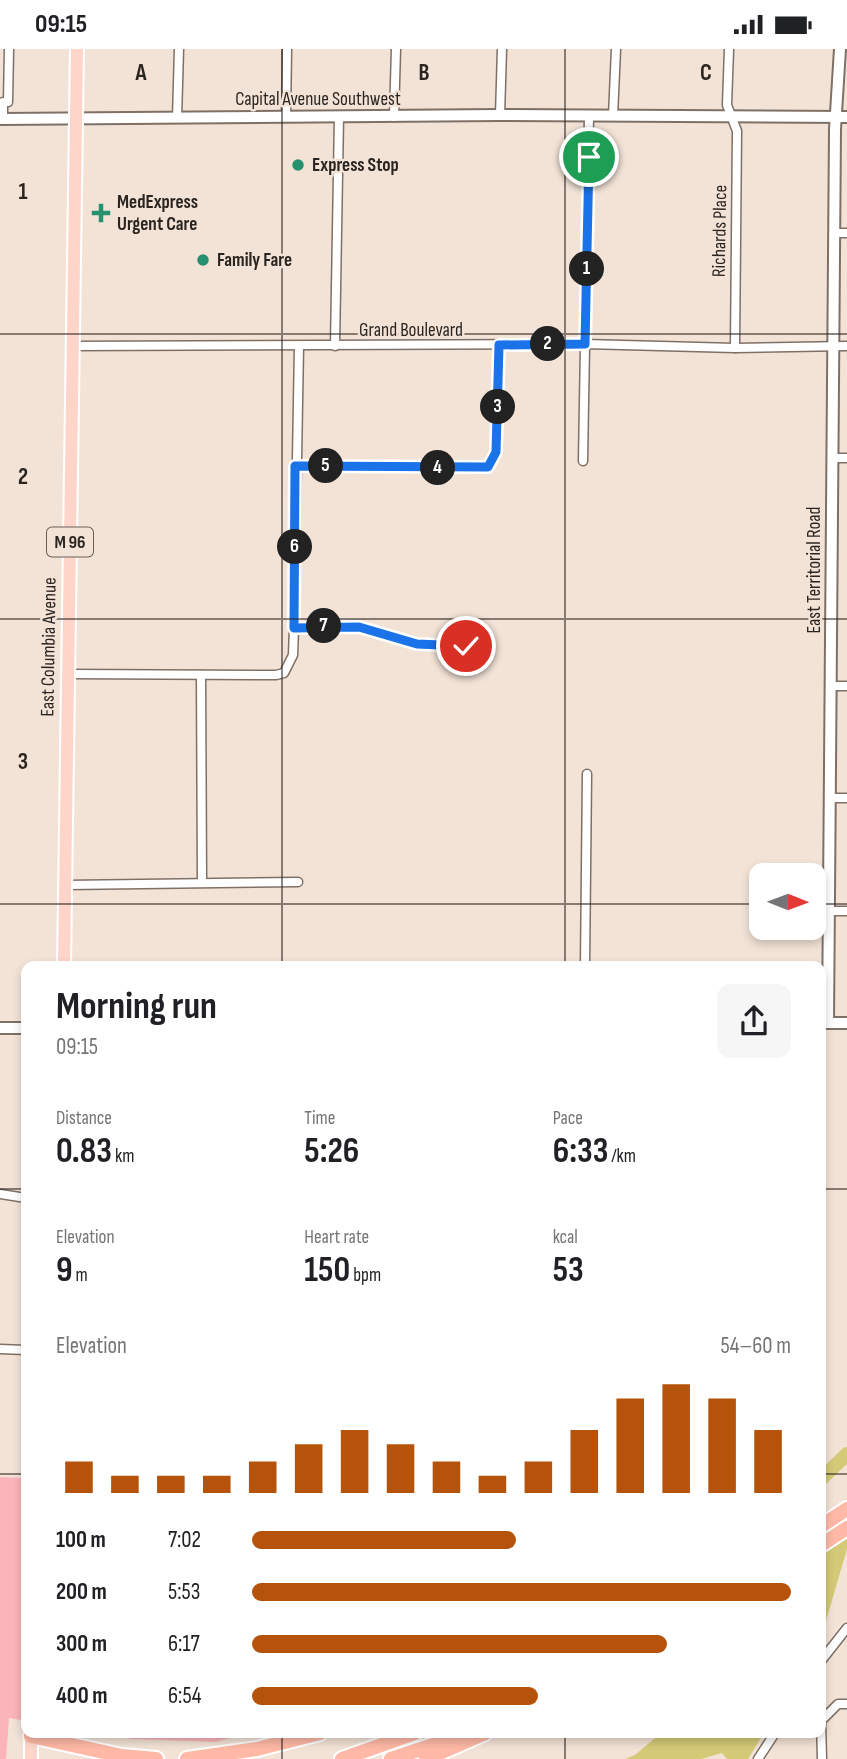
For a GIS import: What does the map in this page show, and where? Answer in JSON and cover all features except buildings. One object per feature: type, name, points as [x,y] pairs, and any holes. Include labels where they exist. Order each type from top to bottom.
[{"type":"highway","points":[[826,1523],[847,1509]]},
{"type":"highway","points":[[826,1542],[847,1528]]},
{"type":"highway","points":[[48,1738],[122,1756],[156,1759]]},
{"type":"highway","points":[[187,1759],[257,1749],[300,1738]]},
{"type":"highway","points":[[342,1759],[401,1738]]},
{"type":"highway","points":[[391,1759],[455,1738]]},
{"type":"highway","points":[[426,1759],[474,1738]]},
{"type":"main road","name":"M 96","points":[[77,49],[77,119]]},
{"type":"main road","name":"East Columbia Avenue","points":[[64,961],[77,119]]},
{"type":"main road","points":[[31,1738],[31,1759]]},
{"type":"street","points":[[2,119],[3,102],[9,102],[9,49]]},
{"type":"street","points":[[177,118],[179,49]]},
{"type":"street","points":[[286,116],[288,49]]},
{"type":"street","points":[[394,117],[396,49]]},
{"type":"street","points":[[500,115],[502,49]]},
{"type":"street","points":[[613,116],[616,49]]},
{"type":"street","name":"Richards Place","points":[[729,49],[729,116],[737,131],[735,348]]},
{"type":"street","name":"East Territorial Road","points":[[826,978],[829,911],[835,233],[842,117],[840,49]]},
{"type":"street","name":"Capital Avenue Southwest","points":[[2,119],[500,115],[842,117]]},
{"type":"street","points":[[335,346],[339,116]]},
{"type":"street","points":[[583,461],[589,116]]},
{"type":"street","points":[[835,233],[847,233]]},
{"type":"street","name":"Grand Boulevard","points":[[72,347],[585,344],[735,348],[847,346]]},
{"type":"street","points":[[295,466],[488,467],[496,452],[499,345]]},
{"type":"street","points":[[68,674],[276,675],[284,673],[289,666],[294,628],[299,347]]},
{"type":"street","points":[[833,458],[847,458]]},
{"type":"street","points":[[294,628],[359,627],[417,644],[466,646]]},
{"type":"street","points":[[201,675],[202,882]]},
{"type":"street","points":[[831,686],[847,686]]},
{"type":"street","points":[[585,961],[587,773]]},
{"type":"street","points":[[830,798],[847,798]]},
{"type":"street","points":[[66,885],[299,881]]},
{"type":"street","points":[[829,911],[847,911]]},
{"type":"street","points":[[826,1023],[847,1023]]},
{"type":"street","points":[[0,1028],[21,1028]]},
{"type":"street","points":[[0,1194],[21,1197]]},
{"type":"street","points":[[0,1349],[21,1350]]},
{"type":"street","points":[[826,1655],[847,1628]]},
{"type":"street","points":[[826,1717],[842,1704]]},
{"type":"street","points":[[758,1759],[772,1738]]},
{"type":"street","points":[[821,1738],[822,1759]]},
{"type":"shaded area","points":[[0,1477],[21,1478],[21,1720],[9,1718],[6,1759],[0,1759]]},
{"type":"shaded area","points":[[847,1537],[847,1549],[826,1621],[826,1552]]},
{"type":"shaded area","points":[[126,1738],[230,1738],[216,1742]]},
{"type":"shaded area","points":[[655,1738],[761,1738],[748,1759],[727,1759],[722,1753],[701,1759],[625,1759],[635,1755]]},
{"type":"waterway","points":[[826,1474],[847,1454]]},
{"type":"place","name":"Express Stop","points":[[298,165]]},
{"type":"place","name":"MedExpress Urgent Care","points":[[101,213]]},
{"type":"place","name":"Family Fare","points":[[203,260]]},
{"type":"route","points":[[466,646],[417,644],[389,638],[359,627],[294,628],[295,466],[488,467],[496,452],[499,345],[585,344],[589,157]]}]
